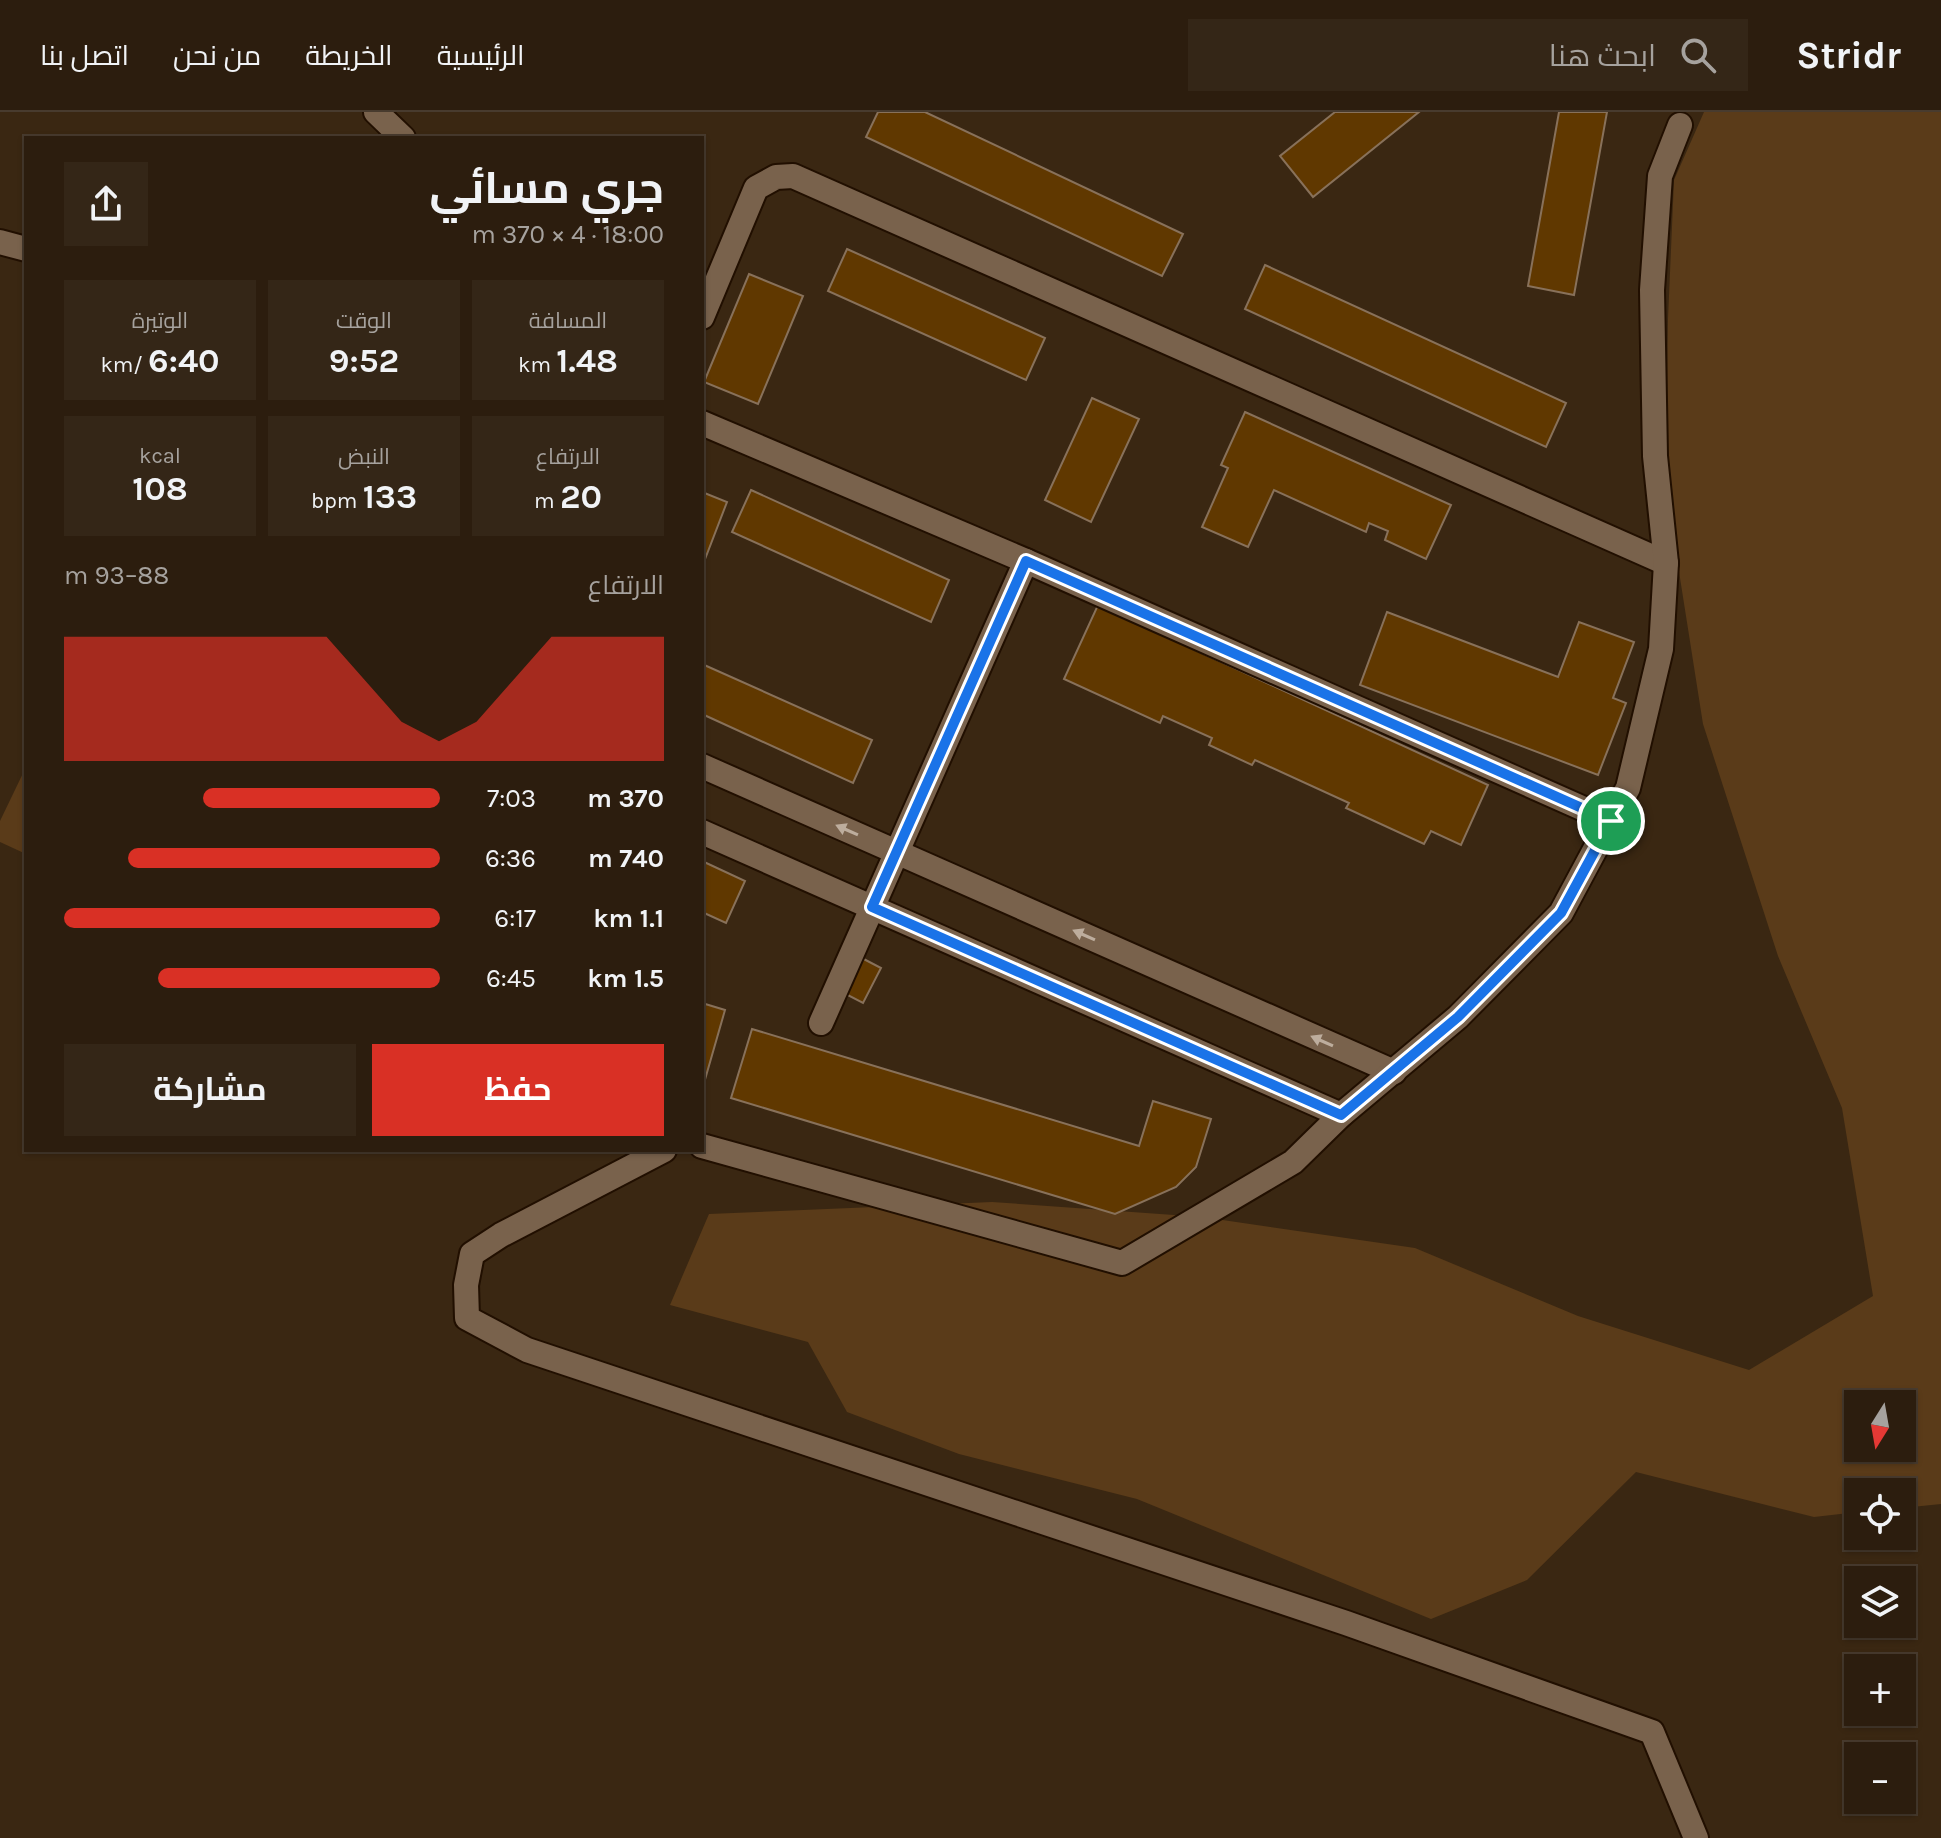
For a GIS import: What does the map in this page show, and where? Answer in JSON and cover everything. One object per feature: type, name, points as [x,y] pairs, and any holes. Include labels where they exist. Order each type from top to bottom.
[{"type":"street","points":[[376,112],[401,136]]},
{"type":"street","points":[[704,1147],[1122,1263],[1293,1162],[1341,1115],[1458,1017],[1561,913],[1628,788],[1661,649],[1666,563],[1655,456],[1652,290],[1660,176],[1680,125]]},
{"type":"street","points":[[704,312],[756,188],[776,177],[793,176],[1666,563]]},
{"type":"street","points":[[0,242],[24,248]]},
{"type":"street","points":[[704,424],[1026,561],[1611,821]]},
{"type":"street","points":[[821,1023],[1026,561]]},
{"type":"street","points":[[704,767],[1394,1072]]},
{"type":"street","points":[[704,833],[1341,1115]]},
{"type":"street","points":[[660,1152],[501,1235],[472,1254],[466,1285],[467,1318],[527,1350],[1346,1623],[1652,1732],[1696,1838]]},
{"type":"shaded area","points":[[1704,112],[1941,112],[1941,1504],[1916,1507],[1916,1478],[1844,1478],[1844,1514],[1814,1517],[1636,1472],[1527,1580],[1431,1619],[1137,1499],[959,1454],[847,1412],[808,1342],[670,1305],[709,1214],[992,1202],[1202,1217],[1415,1248],[1578,1316],[1749,1370],[1873,1296],[1842,1108],[1778,956],[1703,724],[1666,489],[1668,319],[1674,180]]},
{"type":"shaded area","points":[[24,771],[24,853],[0,842],[0,821]]},
{"type":"building","points":[[878,112],[925,112],[1183,234],[1162,276],[866,137]]},
{"type":"building","points":[[1335,112],[1419,112],[1313,197],[1280,156]]},
{"type":"building","points":[[1559,112],[1607,112],[1574,295],[1528,286]]},
{"type":"building","points":[[847,249],[1045,338],[1026,380],[828,291]]},
{"type":"building","points":[[1265,265],[1566,403],[1546,447],[1245,309]]},
{"type":"building","points":[[749,274],[803,296],[758,404],[704,382]]},
{"type":"building","points":[[1092,398],[1139,419],[1091,522],[1045,500]]},
{"type":"building","points":[[1245,412],[1451,505],[1426,559],[1385,540],[1388,531],[1369,523],[1366,532],[1274,490],[1248,547],[1202,527],[1228,468],[1221,465]]},
{"type":"building","points":[[751,490],[949,580],[931,622],[732,532]]},
{"type":"building","points":[[704,493],[727,502],[704,562]]},
{"type":"building","points":[[1098,605],[1488,785],[1461,845],[1431,831],[1424,844],[1346,808],[1349,803],[1255,760],[1252,765],[1209,745],[1212,738],[1163,716],[1160,723],[1064,679]]},
{"type":"building","points":[[1387,612],[1558,677],[1579,622],[1634,642],[1613,698],[1626,703],[1598,775],[1360,685]]},
{"type":"building","points":[[704,665],[872,740],[853,783],[704,715]]},
{"type":"building","points":[[704,862],[745,881],[726,923],[704,913]]},
{"type":"building","points":[[856,955],[881,968],[863,1003],[838,990]]},
{"type":"building","points":[[704,1004],[725,1010],[704,1083]]},
{"type":"building","points":[[752,1029],[1139,1146],[1153,1101],[1211,1119],[1196,1167],[1176,1187],[1115,1214],[731,1098]]},
{"type":"route","points":[[1026,561],[1611,821],[1561,913],[1458,1017],[1341,1115],[872,907],[1026,561]]}]
